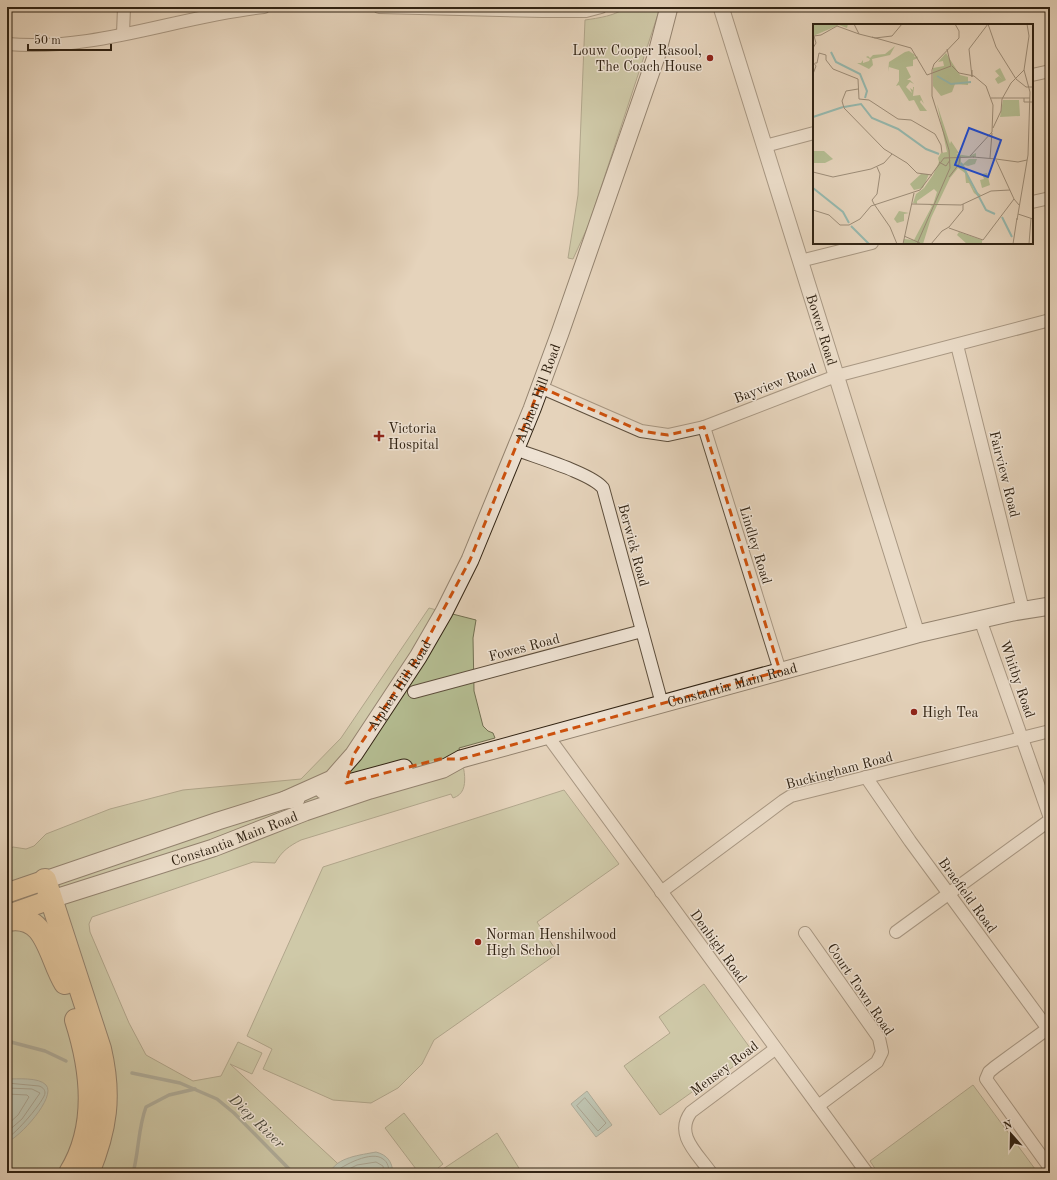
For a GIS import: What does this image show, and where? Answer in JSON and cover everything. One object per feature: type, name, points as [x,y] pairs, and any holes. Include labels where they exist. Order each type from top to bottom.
[{"type":"highway","points":[[42,891],[65,983],[85,1053],[91,1095],[88,1123],[83,1146],[70,1173]]},
{"type":"highway","points":[[42,891],[100,1050],[105,1071],[105,1123],[97,1151],[88,1173]]},
{"type":"highway","points":[[7,920],[26,920],[37,927],[44,937],[65,983]]},
{"type":"main road","name":"Alphen Hill Road","points":[[284,800],[332,779],[354,754],[395,693],[444,612],[470,560],[540,387],[656,57],[670,7]]},
{"type":"main road","name":"Constantia Main Road","points":[[7,893],[42,891],[213,848],[305,812],[370,790],[443,769],[461,759],[917,634],[980,619],[1050,606]]},
{"type":"main road","name":"Constantia Main Road","points":[[1005,614],[1050,618]]},
{"type":"main road","name":"Alphen Hill Road","points":[[346,783],[354,754]]},
{"type":"main road","name":"Constantia Main Road","points":[[7,915],[42,891],[284,800],[295,799],[346,783],[440,759],[461,759]]},
{"type":"main road","points":[[305,812],[332,796],[346,783]]},
{"type":"street","points":[[123,34],[124,7]]},
{"type":"street","points":[[7,44],[60,45],[123,34],[230,12],[264,7]]},
{"type":"street","points":[[380,7],[543,11],[586,11],[601,7]]},
{"type":"street","name":"Bower Road","points":[[721,7],[917,634]]},
{"type":"street","name":"Bower Road","points":[[725,7],[727,26]]},
{"type":"street","points":[[1033,75],[1050,71]]},
{"type":"street","points":[[765,146],[813,133]]},
{"type":"street","points":[[1033,202],[1050,198]]},
{"type":"street","points":[[800,261],[868,244]]},
{"type":"street","name":"Bayview Road","points":[[540,387],[641,431],[668,435],[704,427],[836,376],[1050,320]]},
{"type":"street","name":"Fairview Road","points":[[956,345],[1023,610]]},
{"type":"street","name":"Lindley Road","points":[[704,427],[780,672]]},
{"type":"street","name":"Berwick Road","points":[[515,449],[583,475],[599,483],[603,488],[662,704]]},
{"type":"street","name":"Whitby Road","points":[[980,619],[1050,819]]},
{"type":"street","name":"Fowes Road","points":[[414,692],[642,631]]},
{"type":"street","name":"Buckingham Road","points":[[661,892],[783,801],[800,793],[1050,731]]},
{"type":"street","name":"Denbigh Road","points":[[547,735],[867,1173]]},
{"type":"street","name":"Braefield Road","points":[[866,777],[910,841],[1049,1028]]},
{"type":"street","points":[[896,932],[1050,819]]},
{"type":"street","name":"Court Town Road","points":[[805,933],[879,1038],[882,1049],[877,1062],[818,1106]]},
{"type":"street","points":[[1049,1028],[989,1072],[986,1079],[1050,1168]]},
{"type":"street","name":"Mensey Road","points":[[711,1173],[685,1135],[686,1119],[691,1112],[775,1049]]},
{"type":"highlighted area","points":[[540,387],[641,431],[668,435],[704,427],[780,671],[461,759],[440,759],[346,783],[354,754],[418,657],[470,560]]},
{"type":"green space","points":[[626,7],[658,7],[659,11],[589,224],[573,259],[568,258],[578,195],[585,20],[612,15]]},
{"type":"green space","points":[[429,608],[476,620],[473,638],[474,691],[483,726],[488,731],[493,733],[495,738],[459,748],[465,776],[463,790],[459,795],[453,798],[451,794],[301,840],[286,849],[275,863],[253,862],[92,917],[89,924],[90,932],[129,1023],[146,1055],[193,1081],[221,1076],[238,1042],[262,1053],[252,1074],[230,1064],[348,1173],[7,1173],[7,850],[13,847],[26,849],[34,846],[46,834],[110,809],[183,790],[301,779],[341,738]]},
{"type":"green space","points":[[564,790],[619,864],[537,922],[558,953],[434,1040],[422,1064],[398,1088],[371,1103],[333,1100],[263,1069],[272,1049],[247,1036],[323,867]]},
{"type":"green space","points":[[704,984],[753,1052],[708,1085],[706,1082],[660,1115],[624,1066],[670,1033],[659,1017]]},
{"type":"green space","points":[[973,1085],[1038,1173],[878,1173],[870,1161]]},
{"type":"green space","points":[[404,1113],[443,1164],[432,1173],[419,1173],[385,1128]]},
{"type":"green space","points":[[497,1133],[522,1173],[437,1173]]},
{"type":"water","points":[[7,1079],[28,1079],[43,1082],[48,1091],[42,1107],[28,1125],[13,1139],[7,1142]]},
{"type":"water","points":[[587,1091],[612,1125],[596,1137],[571,1104]]},
{"type":"water","points":[[376,1152],[388,1159],[393,1173],[330,1173],[338,1163],[343,1160]]},
{"type":"waterway","name":"Diep River","points":[[7,1041],[45,1051],[66,1061]]},
{"type":"waterway","name":"Diep River","points":[[132,1073],[180,1083],[217,1099],[234,1113],[293,1173]]},
{"type":"waterway","points":[[133,1173],[141,1123],[146,1107],[169,1095],[195,1089]]},
{"type":"place","name":"Louw Cooper Rasool, The Coach House","points":[[710,58]]},
{"type":"place","name":"Victoria Hospital","points":[[379,436]]},
{"type":"place","name":"High Tea","points":[[914,712]]},
{"type":"place","name":"Norman Henshilwood High School","points":[[478,942]]}]
